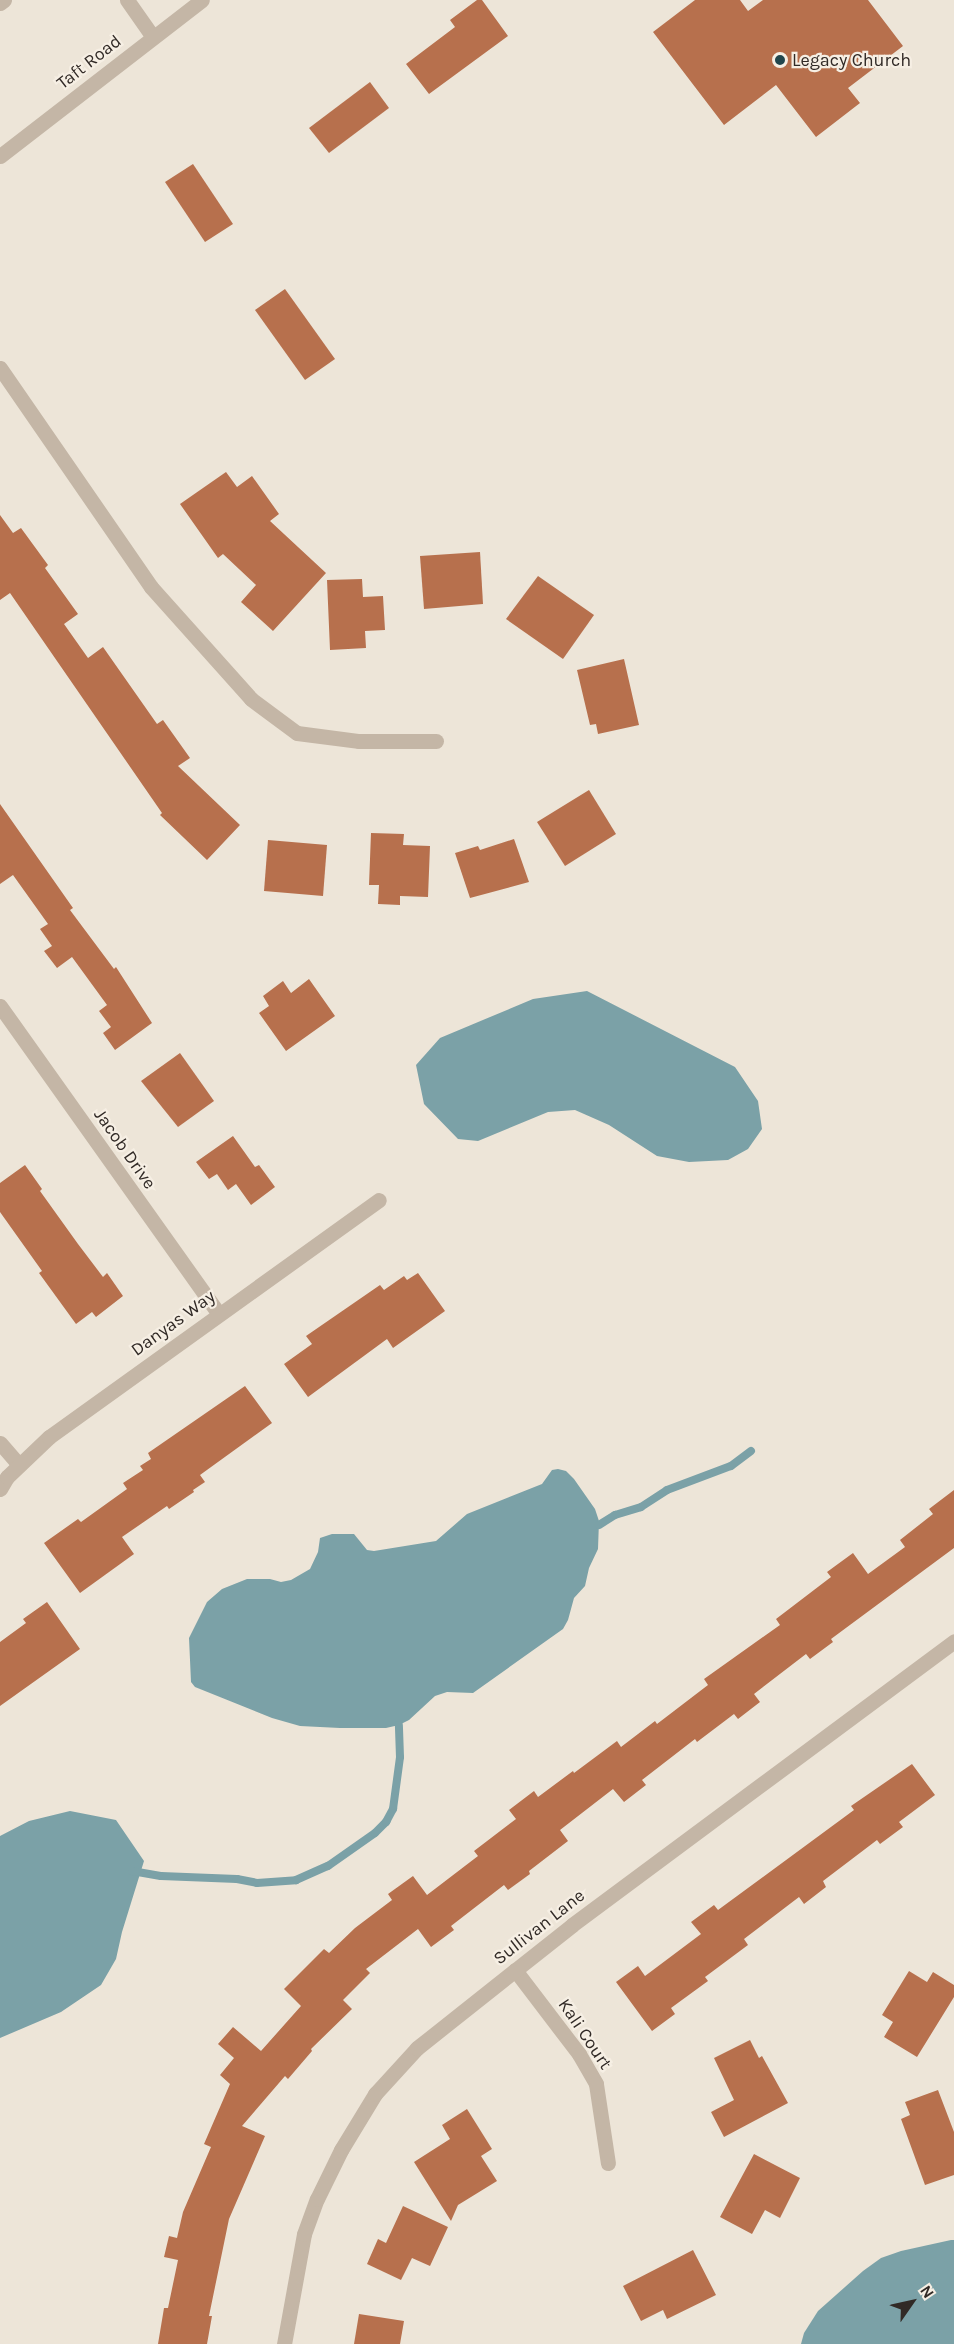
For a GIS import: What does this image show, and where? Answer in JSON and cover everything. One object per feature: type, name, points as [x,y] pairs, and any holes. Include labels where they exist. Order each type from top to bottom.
[{"type":"street","points":[[0,3],[4,0]]},
{"type":"street","points":[[127,0],[153,37]]},
{"type":"street","name":"Taft Road","points":[[0,156],[201,0]]},
{"type":"street","points":[[0,368],[151,587],[251,699],[297,733],[359,741],[436,741]]},
{"type":"street","name":"Jacob Drive","points":[[0,1006],[219,1314]]},
{"type":"street","name":"Danyas Way","points":[[0,1489],[19,1465],[49,1437],[379,1200]]},
{"type":"street","points":[[0,1443],[19,1465]]},
{"type":"street","name":"Sullivan Lane","points":[[284,2344],[304,2234],[341,2150],[375,2094],[417,2048],[572,1925],[954,1641]]},
{"type":"street","name":"Kali Court","points":[[515,1970],[579,2054],[596,2085],[608,2163]]},
{"type":"water","points":[[587,991],[735,1067],[758,1101],[762,1129],[748,1149],[728,1160],[689,1162],[657,1156],[609,1125],[575,1110],[548,1112],[478,1141],[458,1139],[424,1104],[416,1065],[440,1038],[533,999]]},
{"type":"water","points":[[552,1470],[566,1471],[574,1479],[595,1509],[599,1521],[598,1549],[589,1568],[585,1586],[574,1598],[563,1629],[473,1693],[447,1692],[435,1696],[409,1720],[399,1725],[386,1728],[340,1728],[300,1726],[272,1718],[195,1687],[191,1682],[189,1638],[207,1602],[222,1589],[247,1579],[270,1579],[281,1582],[291,1580],[310,1569],[318,1552],[320,1538],[332,1534],[354,1534],[367,1550],[374,1551],[436,1541],[467,1514],[542,1484]]},
{"type":"water","points":[[70,1811],[116,1820],[144,1861],[116,1959],[101,1985],[61,2012],[0,2038],[0,1836],[29,1821]]},
{"type":"water","points":[[954,2240],[954,2344],[801,2344],[804,2333],[818,2311],[881,2258]]},
{"type":"building","points":[[477,0],[482,0],[508,36],[429,94],[406,64],[455,27],[450,20]]},
{"type":"building","name":"Legacy Church","points":[[695,0],[740,0],[748,11],[763,0],[868,0],[903,46],[848,88],[860,103],[816,137],[776,85],[724,125],[653,32]]},
{"type":"building","points":[[370,82],[389,108],[329,153],[309,128]]},
{"type":"building","points":[[193,164],[233,224],[205,242],[165,182]]},
{"type":"building","points":[[285,289],[335,359],[305,380],[255,310]]},
{"type":"building","points":[[226,472],[237,487],[252,476],[279,514],[270,521],[326,573],[273,631],[241,602],[256,585],[223,554],[218,558],[180,504]]},
{"type":"building","points":[[0,515],[13,533],[21,528],[48,565],[45,568],[78,614],[64,624],[88,658],[103,647],[157,724],[163,720],[190,758],[178,766],[240,825],[207,860],[160,815],[162,813],[10,593],[0,600]]},
{"type":"building","points":[[480,552],[483,604],[424,609],[420,556]]},
{"type":"building","points":[[538,576],[594,615],[563,659],[506,619]]},
{"type":"building","points":[[362,579],[363,597],[383,596],[385,630],[365,631],[366,648],[330,650],[327,580]]},
{"type":"building","points":[[624,659],[639,725],[598,734],[596,724],[590,725],[577,670]]},
{"type":"building","points":[[589,790],[616,834],[565,866],[537,822]]},
{"type":"building","points":[[0,804],[73,908],[70,910],[114,969],[116,967],[152,1023],[115,1050],[103,1033],[111,1027],[99,1011],[107,1005],[72,957],[57,968],[44,951],[52,946],[40,929],[48,924],[13,875],[0,884]]},
{"type":"building","points":[[371,833],[404,834],[403,845],[430,846],[428,897],[400,896],[400,905],[378,904],[379,885],[369,885]]},
{"type":"building","points":[[514,839],[529,882],[470,898],[455,853],[478,846],[480,850]]},
{"type":"building","points":[[268,840],[327,845],[323,896],[264,891]]},
{"type":"building","points":[[309,979],[335,1016],[286,1051],[259,1013],[269,1006],[263,996],[283,981],[291,993]]},
{"type":"building","points":[[180,1053],[214,1101],[178,1127],[141,1081]]},
{"type":"building","points":[[233,1136],[255,1167],[259,1165],[275,1187],[251,1205],[236,1184],[228,1190],[217,1174],[209,1179],[196,1162]]},
{"type":"building","points":[[25,1165],[42,1189],[40,1191],[78,1244],[103,1277],[107,1273],[123,1296],[96,1317],[92,1312],[76,1324],[39,1273],[42,1271],[0,1212],[0,1183]]},
{"type":"building","points":[[418,1273],[445,1311],[393,1348],[387,1339],[308,1397],[284,1364],[312,1344],[306,1336],[380,1285],[384,1290],[404,1276],[407,1280]]},
{"type":"building","points":[[245,1386],[272,1423],[200,1475],[205,1482],[193,1490],[194,1492],[169,1509],[167,1506],[122,1537],[134,1554],[80,1593],[44,1543],[78,1519],[81,1522],[127,1489],[123,1483],[143,1470],[140,1466],[151,1459],[148,1453]]},
{"type":"building","points":[[954,1490],[954,1548],[831,1639],[833,1642],[810,1659],[806,1654],[754,1694],[760,1702],[738,1719],[734,1714],[697,1742],[695,1739],[642,1780],[646,1785],[624,1802],[613,1789],[560,1830],[568,1841],[529,1871],[530,1874],[508,1890],[504,1885],[451,1926],[454,1930],[431,1947],[418,1929],[366,1969],[370,1973],[343,2000],[352,2009],[311,2049],[312,2051],[288,2079],[285,2076],[242,2126],[265,2136],[229,2219],[209,2316],[212,2316],[207,2344],[158,2344],[164,2308],[168,2308],[178,2260],[164,2257],[169,2236],[177,2238],[183,2212],[211,2147],[204,2144],[230,2084],[220,2075],[234,2058],[218,2044],[233,2027],[261,2051],[301,2006],[284,1989],[324,1949],[329,1953],[355,1928],[392,1900],[388,1894],[413,1876],[427,1895],[478,1856],[474,1851],[516,1819],[509,1810],[534,1791],[538,1797],[617,1741],[621,1747],[655,1721],[657,1724],[708,1685],[704,1679],[780,1625],[776,1619],[831,1577],[827,1572],[853,1553],[868,1574],[905,1547],[900,1540],[933,1514],[929,1509]]},
{"type":"building","points":[[47,1602],[80,1649],[0,1706],[0,1642],[26,1623],[23,1619]]},
{"type":"building","points":[[912,1764],[935,1795],[899,1822],[903,1827],[880,1844],[877,1840],[823,1881],[826,1887],[804,1904],[799,1897],[744,1939],[748,1945],[705,1977],[708,1981],[671,2008],[675,2014],[652,2031],[616,1982],[638,1966],[645,1976],[701,1934],[691,1922],[714,1905],[718,1910],[854,1810],[851,1806]]},
{"type":"building","points":[[909,1971],[927,1982],[933,1972],[954,1985],[954,1997],[917,2057],[884,2037],[893,2022],[882,2015]]},
{"type":"building","points":[[750,2040],[759,2058],[762,2056],[788,2103],[724,2137],[711,2112],[734,2100],[714,2058]]},
{"type":"building","points":[[938,2090],[954,2132],[954,2175],[925,2185],[901,2119],[910,2115],[905,2102]]},
{"type":"building","points":[[467,2109],[492,2149],[481,2156],[497,2181],[458,2205],[451,2221],[414,2162],[450,2139],[442,2125]]},
{"type":"building","points":[[754,2154],[800,2178],[780,2218],[765,2210],[752,2234],[720,2217]]},
{"type":"building","points":[[403,2206],[448,2227],[430,2266],[412,2258],[401,2280],[367,2264],[378,2239],[386,2243]]},
{"type":"building","points":[[693,2250],[716,2295],[667,2319],[663,2310],[641,2321],[623,2286]]},
{"type":"building","points":[[359,2314],[404,2321],[400,2344],[354,2344]]},
{"type":"waterway","points":[[599,1525],[615,1515],[641,1507],[667,1490],[731,1466],[751,1451]]},
{"type":"waterway","points":[[132,1871],[161,1876],[237,1879],[257,1883],[296,1880],[328,1866],[375,1833],[386,1822],[393,1809],[400,1757],[399,1725]]},
{"type":"place","name":"Legacy Church","points":[[780,60]]}]
